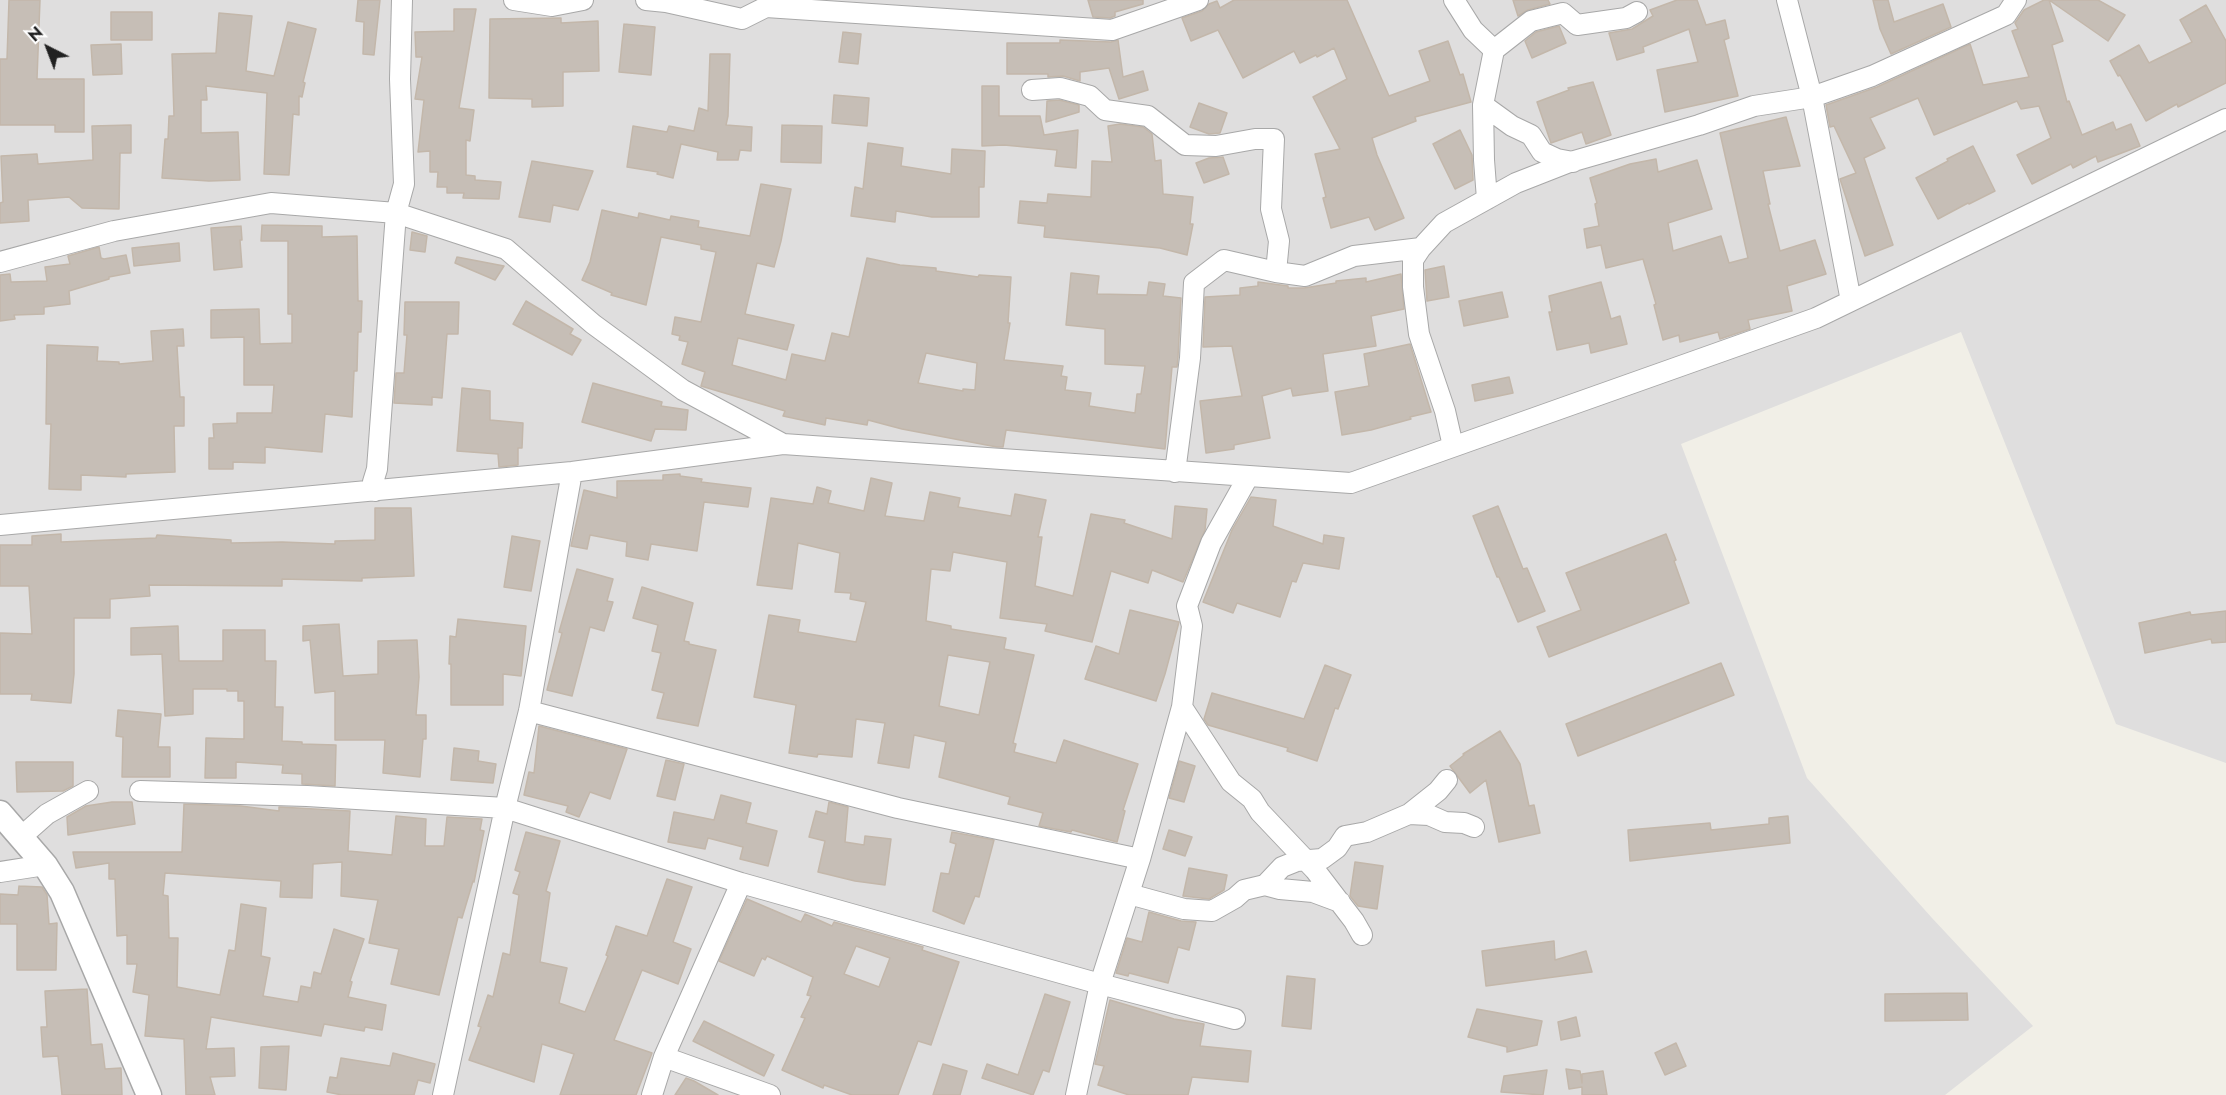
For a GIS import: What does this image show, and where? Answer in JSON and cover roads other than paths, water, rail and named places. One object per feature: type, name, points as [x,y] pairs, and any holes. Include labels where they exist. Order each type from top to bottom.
[{"type":"street","points":[[375,491],[373,482],[377,469],[396,213],[404,184],[400,79],[402,0]]},
{"type":"street","points":[[514,0],[552,6],[583,0]]},
{"type":"street","points":[[646,0],[666,2],[742,19],[770,4],[1112,30],[1198,0]]},
{"type":"street","points":[[1787,0],[1812,97],[1851,301]]},
{"type":"street","points":[[1453,446],[1445,411],[1419,334],[1413,287],[1413,260],[1444,223],[1516,183],[1573,162],[1699,125],[1754,106],[1812,97],[1872,76],[2006,15],[2016,0]]},
{"type":"street","points":[[1462,4],[1473,30],[1494,50]]},
{"type":"street","points":[[1488,199],[1484,160],[1483,105],[1494,50],[1531,21],[1563,13],[1577,25],[1626,18],[1637,12]]},
{"type":"street","points":[[1032,90],[1060,87],[1090,96],[1105,110],[1148,116],[1185,145],[1216,146],[1256,139],[1274,139],[1271,209],[1279,241],[1276,272]]},
{"type":"street","points":[[1483,105],[1512,126],[1531,135],[1542,152],[1557,159],[1573,162]]},
{"type":"street","points":[[0,525],[572,472],[783,444],[1351,483],[1816,318],[2226,119]]},
{"type":"street","points":[[0,262],[114,231],[271,203],[396,213],[506,249],[593,324],[683,390],[783,444]]},
{"type":"street","points":[[1175,471],[1190,358],[1194,283],[1224,260],[1305,276],[1354,256],[1421,248]]},
{"type":"street","points":[[443,1095],[505,808],[529,711],[572,472]]},
{"type":"street","points":[[1076,1095],[1100,984],[1140,859],[1182,706],[1192,626],[1187,606],[1211,543],[1248,477]]},
{"type":"street","points":[[1182,706],[1231,782],[1252,799],[1260,812],[1307,861],[1340,902],[1362,935]]},
{"type":"street","points":[[529,711],[898,808],[1140,859]]},
{"type":"street","points":[[1265,885],[1282,867],[1297,861],[1322,859],[1336,848],[1345,836],[1367,832],[1409,814],[1447,780]]},
{"type":"street","points":[[21,837],[47,814],[88,790]]},
{"type":"street","points":[[140,791],[307,796],[505,808],[741,883],[1100,984],[1235,1019]]},
{"type":"street","points":[[0,813],[45,865],[62,892],[149,1095]]},
{"type":"street","points":[[1409,814],[1429,815],[1445,822],[1464,823],[1474,827]]},
{"type":"street","points":[[0,872],[45,865]]},
{"type":"street","points":[[652,1095],[664,1057],[741,883]]},
{"type":"street","points":[[1129,894],[1184,909],[1212,911],[1244,890],[1265,885],[1313,892],[1340,902]]},
{"type":"street","points":[[664,1057],[770,1095]]}]
